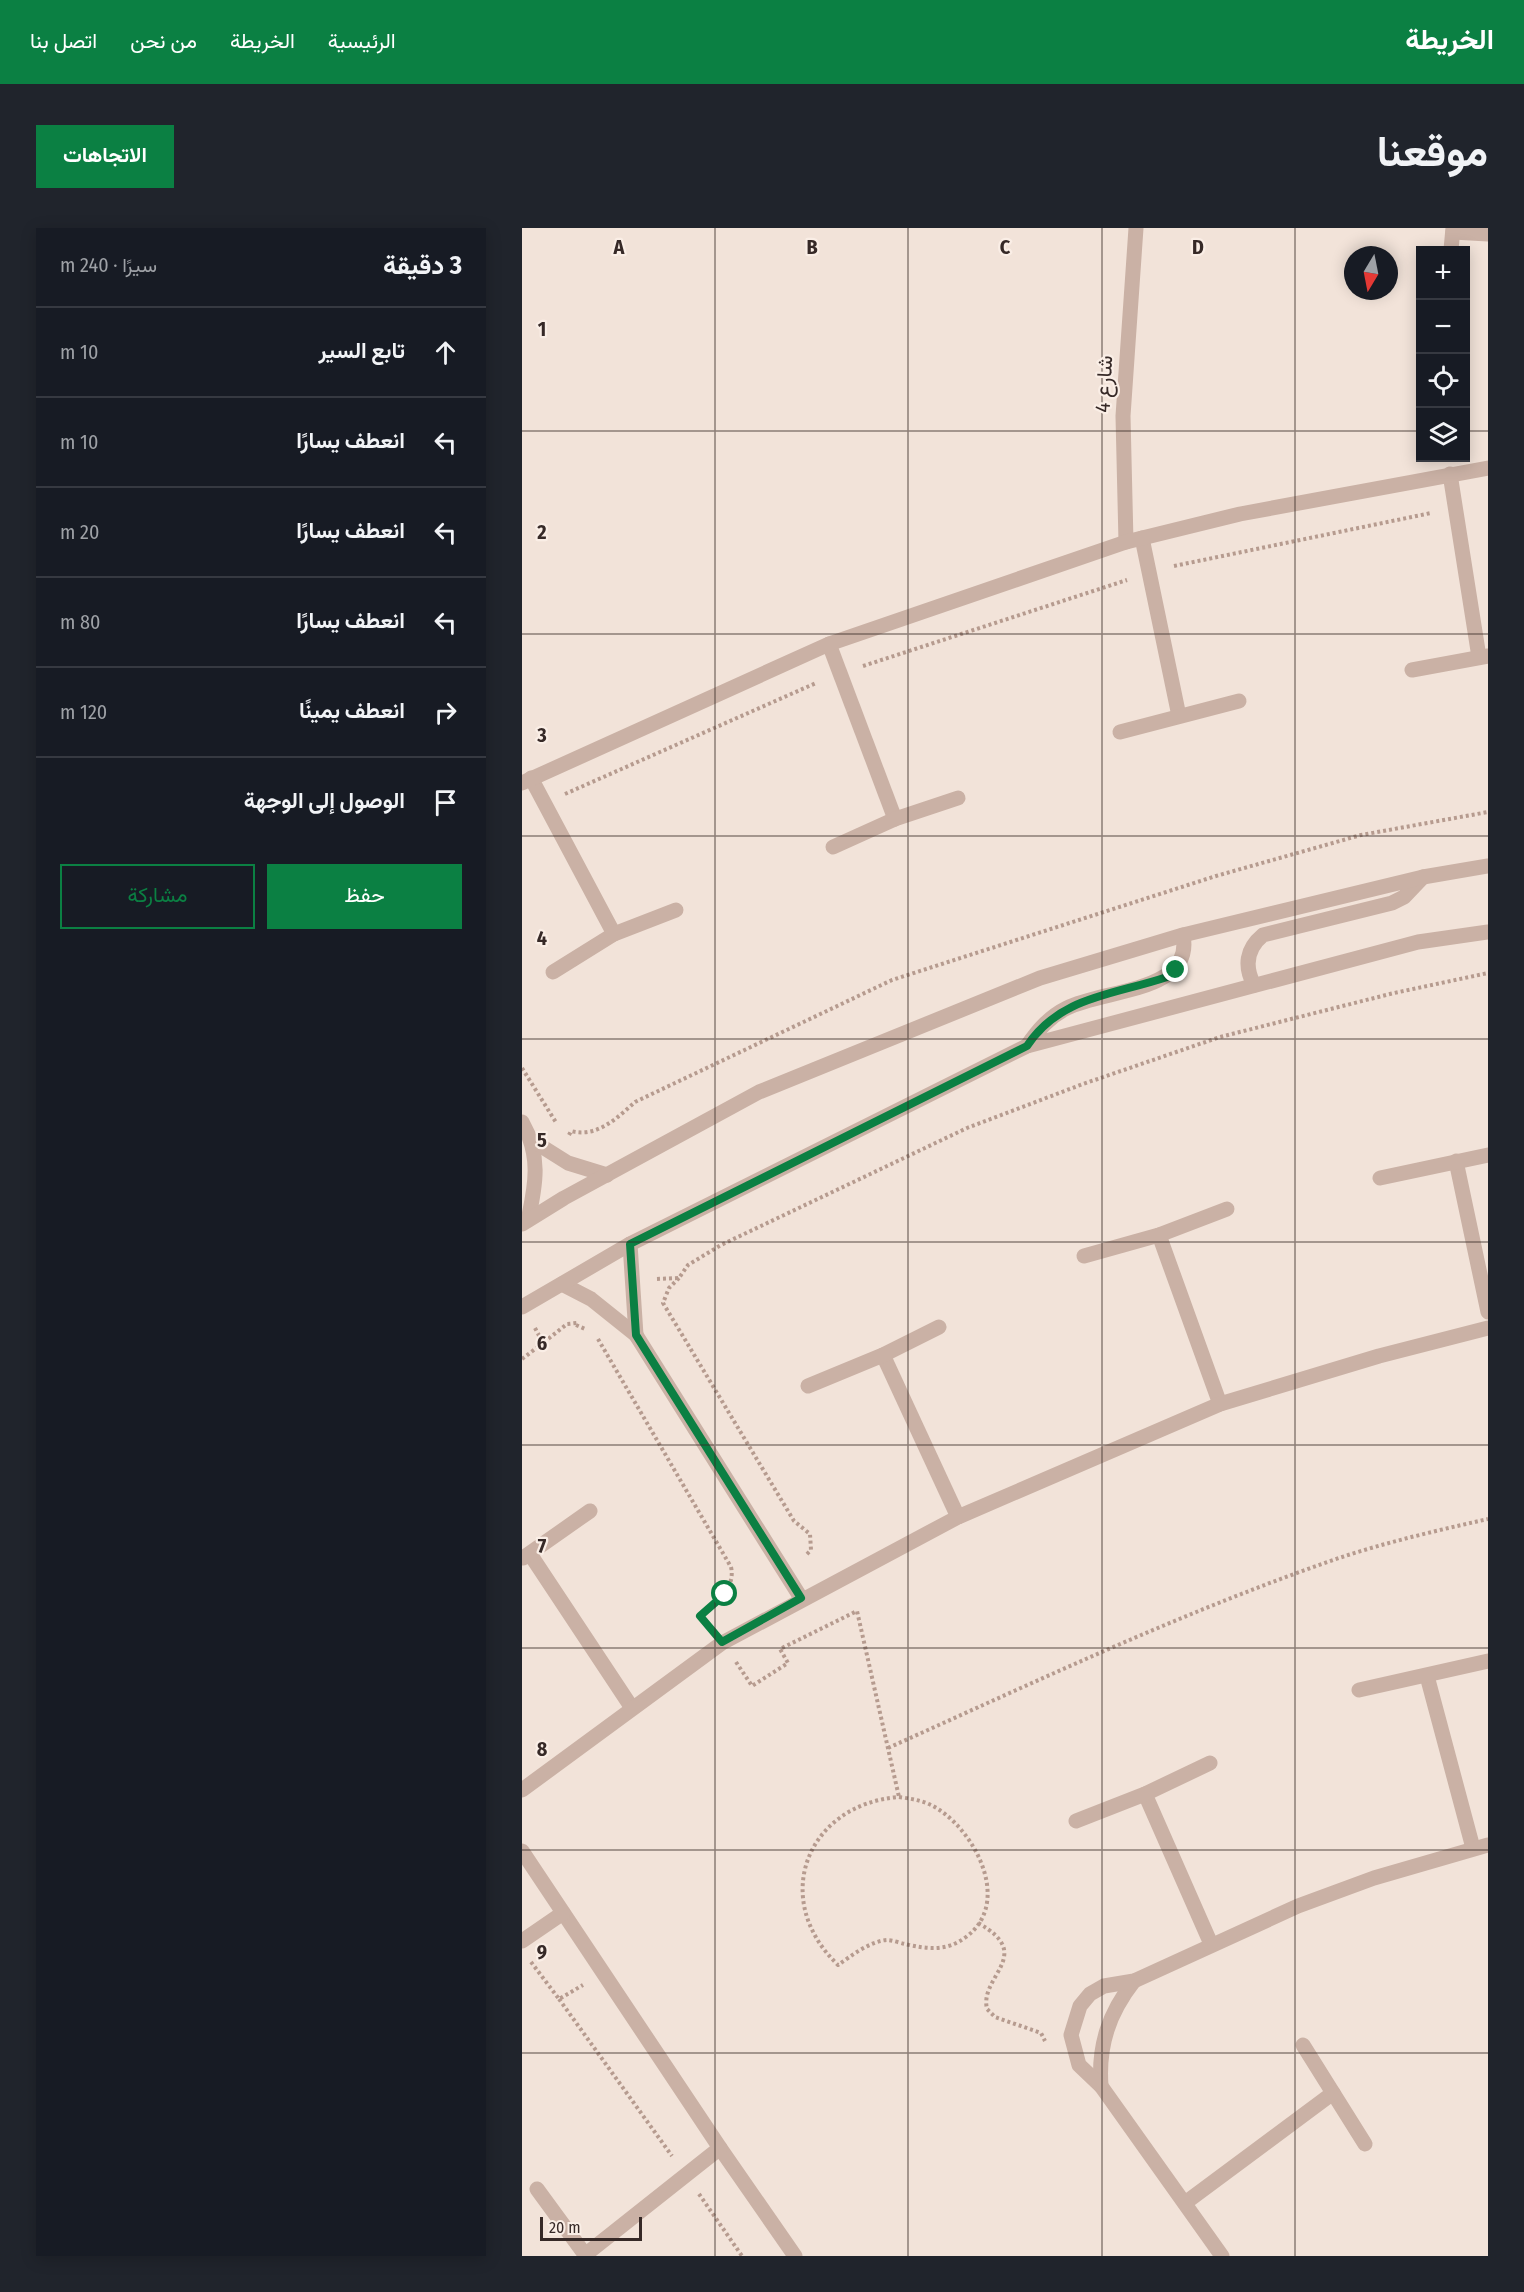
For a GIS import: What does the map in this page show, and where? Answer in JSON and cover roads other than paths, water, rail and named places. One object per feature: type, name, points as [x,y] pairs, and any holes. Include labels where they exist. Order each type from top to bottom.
[{"type":"street","name":"شارع 4","points":[[1126,542],[1122,416],[1136,228]]},
{"type":"street","points":[[1451,246],[1453,230],[1488,234]]},
{"type":"street","points":[[614,934],[544,804],[526,780],[830,644],[1126,542],[1240,514],[1488,468]]},
{"type":"street","points":[[1412,670],[1484,656],[1450,474]]},
{"type":"street","points":[[1142,538],[1179,716]]},
{"type":"street","points":[[830,644],[895,819]]},
{"type":"street","points":[[1120,732],[1239,701]]},
{"type":"street","points":[[833,847],[895,819],[958,798]]},
{"type":"street","points":[[525,1222],[759,1092],[1040,978],[1183,935],[1423,877],[1488,866]]},
{"type":"street","points":[[1254,985],[1248,974],[1247,961],[1251,949],[1263,935],[1392,903],[1404,897],[1423,877]]},
{"type":"street","points":[[553,972],[614,934],[676,910]]},
{"type":"street","points":[[523,1307],[630,1244],[1027,1046],[1418,942],[1488,932]]},
{"type":"street","points":[[1027,1046],[1038,1030],[1068,1007],[1167,977],[1182,961],[1185,948],[1183,935]]},
{"type":"street","points":[[522,1122],[533,1142],[535,1176],[525,1222]]},
{"type":"street","points":[[533,1142],[560,1158],[607,1175]]},
{"type":"street","points":[[1380,1178],[1488,1155]]},
{"type":"street","points":[[1456,1161],[1488,1312]]},
{"type":"street","points":[[1084,1256],[1159,1235],[1227,1209]]},
{"type":"street","points":[[1159,1235],[1220,1404]]},
{"type":"street","points":[[630,1244],[636,1335]]},
{"type":"street","points":[[562,1284],[591,1299],[636,1335],[801,1598]]},
{"type":"street","points":[[808,1386],[883,1355],[939,1327]]},
{"type":"street","points":[[522,1790],[722,1642],[801,1598],[958,1517],[1220,1404],[1379,1356],[1488,1328]]},
{"type":"street","points":[[883,1355],[958,1517]]},
{"type":"street","points":[[590,1511],[526,1556],[632,1708]]},
{"type":"street","points":[[1359,1690],[1488,1661]]},
{"type":"street","points":[[1222,2256],[1101,2086],[1079,2065],[1072,2043],[1074,2020],[1090,1994],[1111,1984],[1134,1981],[1298,1906],[1374,1878],[1480,1847],[1427,1676]]},
{"type":"street","points":[[1076,1821],[1145,1794],[1210,1763]]},
{"type":"street","points":[[1145,1794],[1211,1944]]},
{"type":"street","points":[[522,1851],[602,1974],[795,2256]]},
{"type":"street","points":[[522,1941],[563,1913]]},
{"type":"street","points":[[1101,2086],[1100,2067],[1106,2030],[1113,2012],[1134,1981]]},
{"type":"street","points":[[1304,2045],[1365,2144]]},
{"type":"street","points":[[1185,2203],[1333,2093]]},
{"type":"street","points":[[537,2189],[586,2255],[720,2148]]}]
